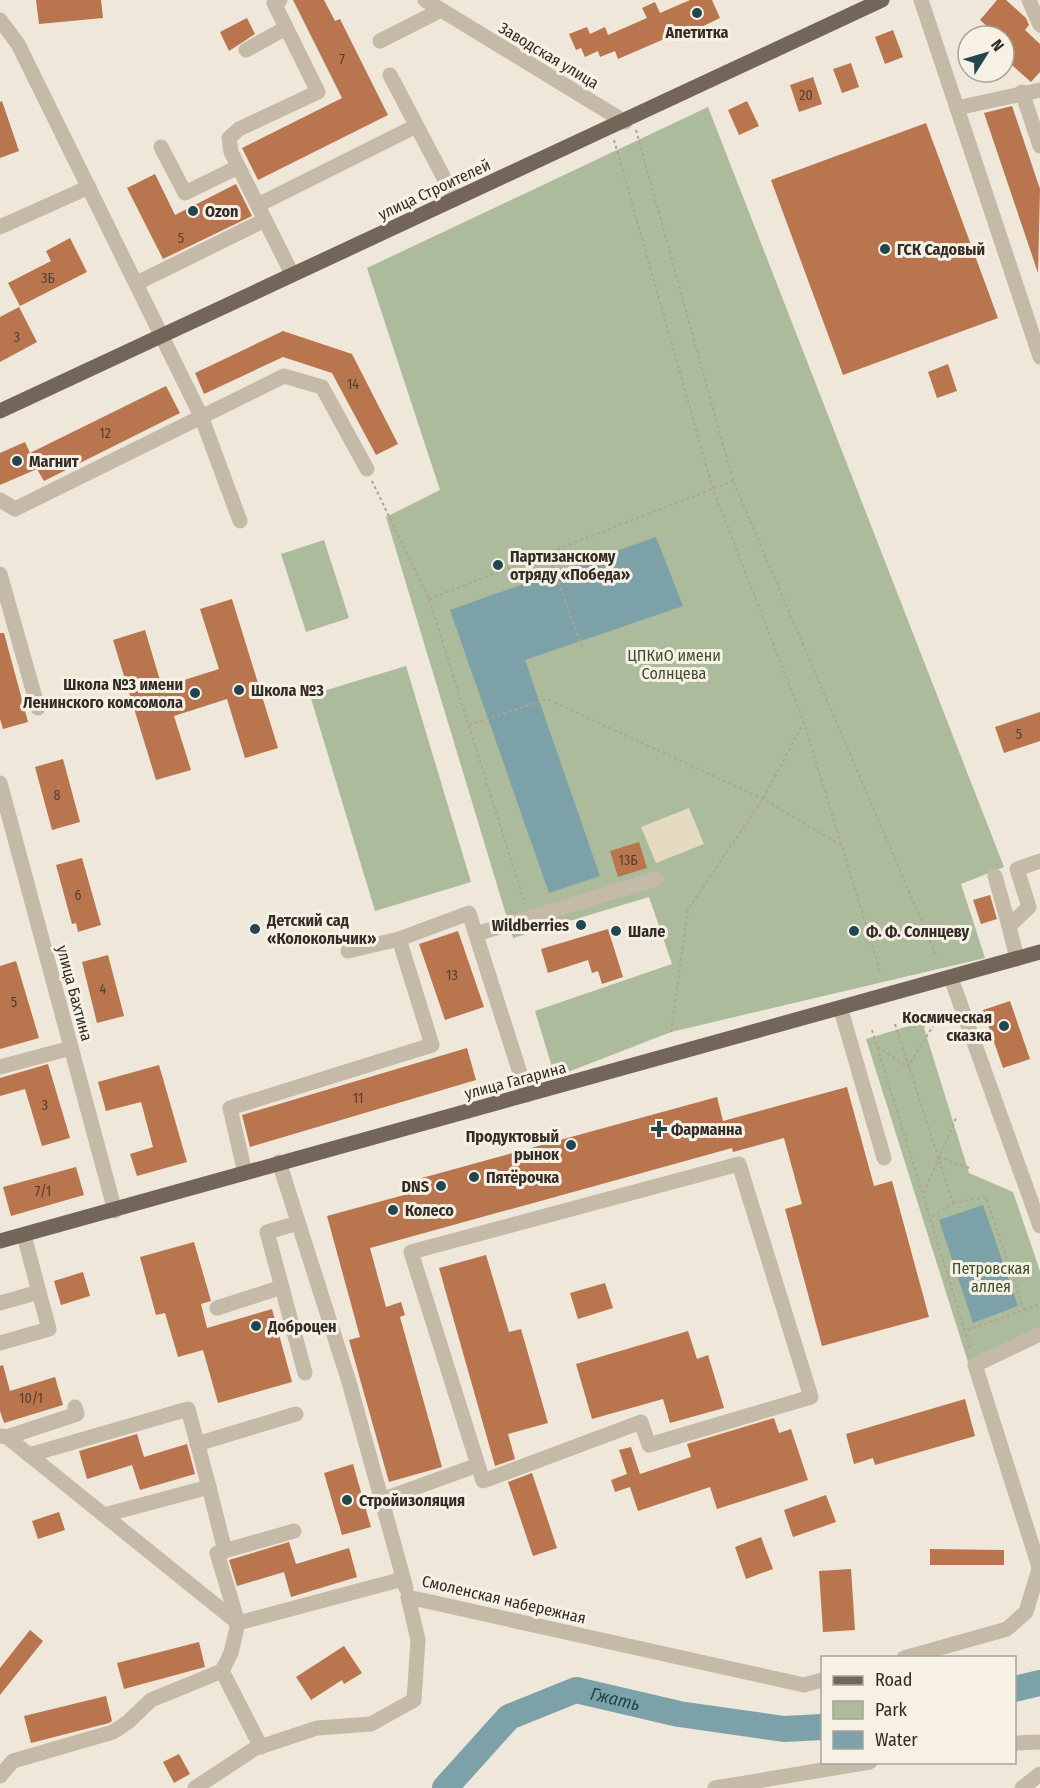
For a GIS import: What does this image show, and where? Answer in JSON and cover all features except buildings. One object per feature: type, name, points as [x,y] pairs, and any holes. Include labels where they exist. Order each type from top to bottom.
[{"type":"main road","name":"улица Строителей","points":[[0,411],[455,200],[630,125],[882,0]]},
{"type":"main road","name":"улица Гагарина","points":[[0,1241],[115,1211],[279,1162],[841,1010],[1040,952]]},
{"type":"street","points":[[280,0],[274,3],[318,92],[239,129],[229,138],[231,152],[292,274]]},
{"type":"street","name":"Заводская улица","points":[[425,0],[630,125]]},
{"type":"street","points":[[921,0],[1040,357]]},
{"type":"street","points":[[1029,0],[1040,25]]},
{"type":"street","points":[[380,41],[441,10]]},
{"type":"street","points":[[0,20],[18,44],[163,334],[201,416],[240,521]]},
{"type":"street","points":[[246,50],[286,28]]},
{"type":"street","points":[[390,75],[455,200]]},
{"type":"street","points":[[957,108],[1022,92],[1040,90]]},
{"type":"street","points":[[1022,92],[1040,146]]},
{"type":"street","points":[[258,205],[417,126]]},
{"type":"street","points":[[161,147],[185,194],[238,167]]},
{"type":"street","points":[[0,227],[89,187]]},
{"type":"street","points":[[137,283],[265,220]]},
{"type":"street","points":[[0,500],[15,509],[284,376],[322,387],[367,469]]},
{"type":"street","points":[[0,574],[38,708]]},
{"type":"street","name":"улица Бахтина","points":[[0,783],[6,831],[71,1048],[115,1211]]},
{"type":"street","points":[[1010,926],[1029,907],[1017,869],[1040,861]]},
{"type":"street","points":[[995,876],[1017,959]]},
{"type":"street","points":[[476,934],[656,879]]},
{"type":"street","points":[[348,951],[399,939],[469,913],[527,1095]]},
{"type":"street","points":[[245,1173],[230,1108],[432,1045],[399,939]]},
{"type":"street","points":[[951,978],[1040,1226]]},
{"type":"street","points":[[841,1010],[884,1158]]},
{"type":"street","points":[[0,1067],[71,1048]]},
{"type":"street","points":[[279,1162],[387,1499],[408,1597]]},
{"type":"street","points":[[739,1164],[811,1397],[649,1445],[641,1422],[483,1481],[478,1465],[411,1252],[739,1164]]},
{"type":"street","points":[[298,1223],[267,1233],[306,1373]]},
{"type":"street","points":[[0,1343],[50,1334],[24,1235]]},
{"type":"street","points":[[217,1308],[282,1287]]},
{"type":"street","points":[[0,1303],[39,1292]]},
{"type":"street","points":[[910,1656],[1006,1629],[1026,1612],[1040,1568],[975,1365],[1040,1334]]},
{"type":"street","points":[[3,1436],[77,1414],[75,1407]]},
{"type":"street","points":[[29,1455],[188,1409],[225,1551]]},
{"type":"street","points":[[197,1444],[296,1414]]},
{"type":"street","points":[[3,1436],[238,1623]]},
{"type":"street","points":[[387,1499],[478,1465]]},
{"type":"street","points":[[105,1515],[209,1486]]},
{"type":"street","points":[[0,1776],[13,1761],[112,1732],[128,1722],[151,1700],[222,1671],[231,1653],[238,1623],[217,1553],[294,1531]]},
{"type":"street","points":[[238,1623],[403,1579]]},
{"type":"street","name":"Смоленская набережная","points":[[195,1788],[261,1747],[317,1728],[371,1724],[414,1700],[418,1640],[408,1597],[804,1685],[821,1680]]},
{"type":"street","points":[[222,1671],[261,1747]]},
{"type":"street","points":[[1016,1743],[1040,1742]]},
{"type":"street","points":[[715,1788],[858,1764]]},
{"type":"street","points":[[1022,1788],[1040,1774]]},
{"type":"path","points":[[630,125],[734,481],[937,957]]},
{"type":"path","points":[[614,137],[713,489],[804,723],[880,971]]},
{"type":"path","points":[[367,469],[429,599],[529,918]]},
{"type":"path","points":[[429,599],[734,481]]},
{"type":"path","points":[[548,554],[583,649]]},
{"type":"path","points":[[469,725],[547,699],[763,799],[841,846]]},
{"type":"path","points":[[670,1032],[688,909],[763,799],[804,723]]},
{"type":"path","points":[[908,1067],[942,1011]]},
{"type":"path","points":[[895,1024],[953,1203]]},
{"type":"path","points":[[872,1030],[975,1365]]},
{"type":"path","points":[[878,1047],[908,1067]]},
{"type":"path","points":[[923,1195],[956,1118]]},
{"type":"path","points":[[938,1157],[972,1169]]},
{"type":"path","points":[[930,1219],[953,1203],[986,1197],[1024,1310]]},
{"type":"path","points":[[964,1331],[1040,1304]]},
{"type":"green space","name":"ЦПКиО имени Солнцева","points":[[708,107],[1004,867],[961,884],[985,958],[671,1032],[555,1077],[535,1011],[672,964],[649,897],[513,938],[386,517],[440,490],[367,268]]},
{"type":"green space","points":[[324,540],[349,618],[306,632],[281,554]]},
{"type":"green space","points":[[406,666],[471,882],[375,911],[310,695]]},
{"type":"green space","name":"Петровская аллея","points":[[932,1019],[924,1028],[969,1173],[1013,1192],[1040,1271],[1040,1328],[968,1362],[866,1039]]},
{"type":"shaded area","points":[[689,808],[704,844],[656,863],[641,827]]},
{"type":"water","points":[[656,537],[683,606],[525,660],[600,876],[549,893],[450,610]]},
{"type":"water","points":[[983,1205],[1018,1306],[973,1323],[939,1220]]},
{"type":"waterway","name":"Гжать","points":[[1016,1689],[1040,1683]]},
{"type":"waterway","name":"Гжать","points":[[445,1788],[509,1717],[576,1690],[679,1714],[784,1729],[821,1727]]},
{"type":"place","name":"Апетитка","points":[[697,13]]},
{"type":"place","name":"Ozon","points":[[193,211]]},
{"type":"place","name":"ГСК Садовый","points":[[885,249]]},
{"type":"place","name":"Магнит","points":[[17,461]]},
{"type":"place","name":"Партизанскому отряду «Победа»","points":[[498,565]]},
{"type":"place","name":"Школа №3","points":[[239,690]]},
{"type":"place","name":"Школа №3 имени Ленинского комсомола","points":[[195,693]]},
{"type":"place","name":"Wildberries","points":[[581,925]]},
{"type":"place","name":"Детский сад «Колокольчик»","points":[[255,929]]},
{"type":"place","name":"Шале","points":[[616,931]]},
{"type":"place","name":"Ф. Ф. Солнцеву","points":[[854,931]]},
{"type":"place","name":"Космическая сказка","points":[[1004,1026]]},
{"type":"place","name":"Фарманна","points":[[659,1129]]},
{"type":"place","name":"Продуктовый рынок","points":[[571,1145]]},
{"type":"place","name":"Пятёрочка","points":[[474,1177]]},
{"type":"place","name":"DNS","points":[[441,1186]]},
{"type":"place","name":"Колесо","points":[[393,1210]]},
{"type":"place","name":"Доброцен","points":[[256,1326]]},
{"type":"place","name":"Стройизоляция","points":[[347,1500]]}]
